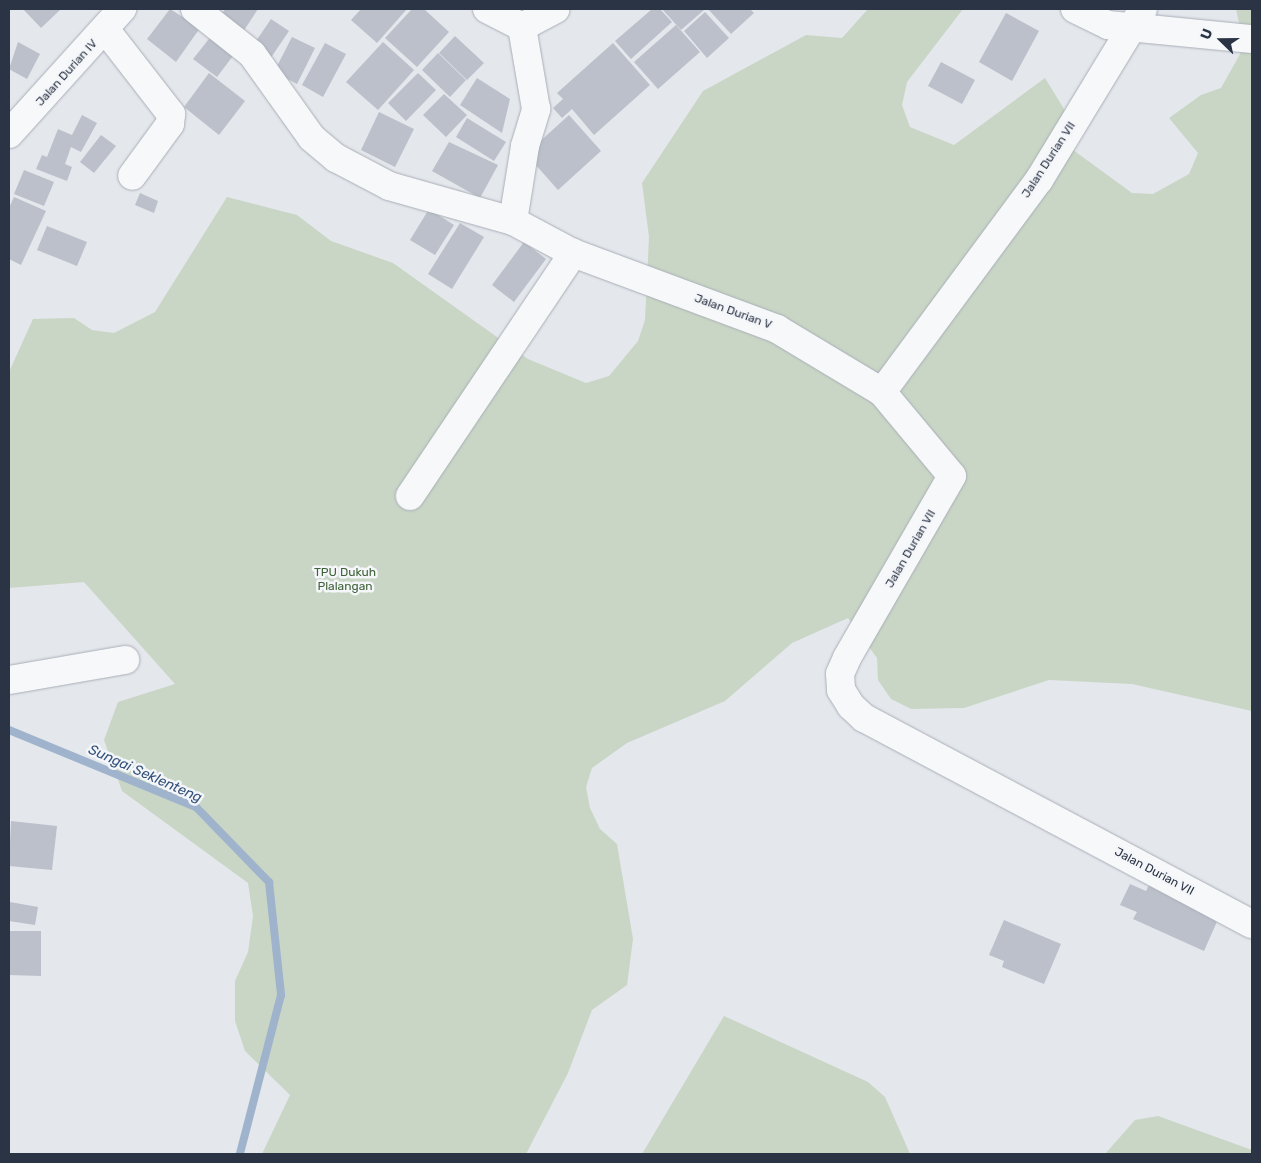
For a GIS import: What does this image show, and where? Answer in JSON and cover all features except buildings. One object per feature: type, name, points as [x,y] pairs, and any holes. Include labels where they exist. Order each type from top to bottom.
[{"type":"street","name":"Jalan Durian V","points":[[195,9],[252,54],[312,138],[336,158],[389,186],[513,221],[573,253],[777,329],[882,392]]},
{"type":"street","points":[[487,9],[522,27]]},
{"type":"street","points":[[522,27],[556,9]]},
{"type":"street","points":[[1076,9],[1108,25],[1138,18],[1252,39]]},
{"type":"street","name":"Jalan Durian VII","points":[[1138,18],[1039,180],[882,392],[952,476],[847,658],[840,674],[841,690],[851,706],[864,718],[1252,924]]},
{"type":"street","points":[[114,19],[171,114],[170,124],[132,176]]},
{"type":"street","name":"Jalan Durian IV","points":[[9,134],[114,19]]},
{"type":"street","points":[[513,221],[525,146],[536,109],[522,27]]},
{"type":"street","points":[[410,496],[573,253]]},
{"type":"street","points":[[9,680],[125,660]]},
{"type":"green space","name":"TPU Dukuh Plalangan","points":[[868,9],[963,9],[907,82],[902,105],[910,127],[954,145],[1045,78],[1072,122],[1069,147],[1132,193],[1153,194],[1189,174],[1198,153],[1169,118],[1201,95],[1221,88],[1244,47],[1236,9],[1252,9],[1252,711],[1132,684],[1049,680],[964,708],[911,709],[891,699],[878,680],[877,658],[848,618],[792,643],[725,701],[627,743],[592,768],[586,787],[590,808],[600,829],[617,844],[633,939],[627,985],[592,1010],[568,1073],[526,1154],[262,1154],[290,1095],[245,1051],[235,1021],[235,981],[248,952],[253,916],[248,883],[122,791],[104,740],[118,702],[175,684],[84,582],[9,588],[9,372],[33,319],[74,318],[92,330],[114,333],[155,312],[227,197],[297,215],[331,241],[393,263],[528,359],[586,383],[609,376],[638,341],[645,320],[649,237],[642,183],[703,91],[806,35],[842,38]]},
{"type":"green space","points":[[724,1016],[868,1082],[885,1097],[910,1154],[642,1154]]},
{"type":"green space","points":[[1158,1116],[1252,1150],[1252,1154],[1105,1154],[1135,1120]]},
{"type":"waterway","name":"Sungai Seklenteng","points":[[9,730],[196,807],[269,882],[281,995],[240,1154]]}]
